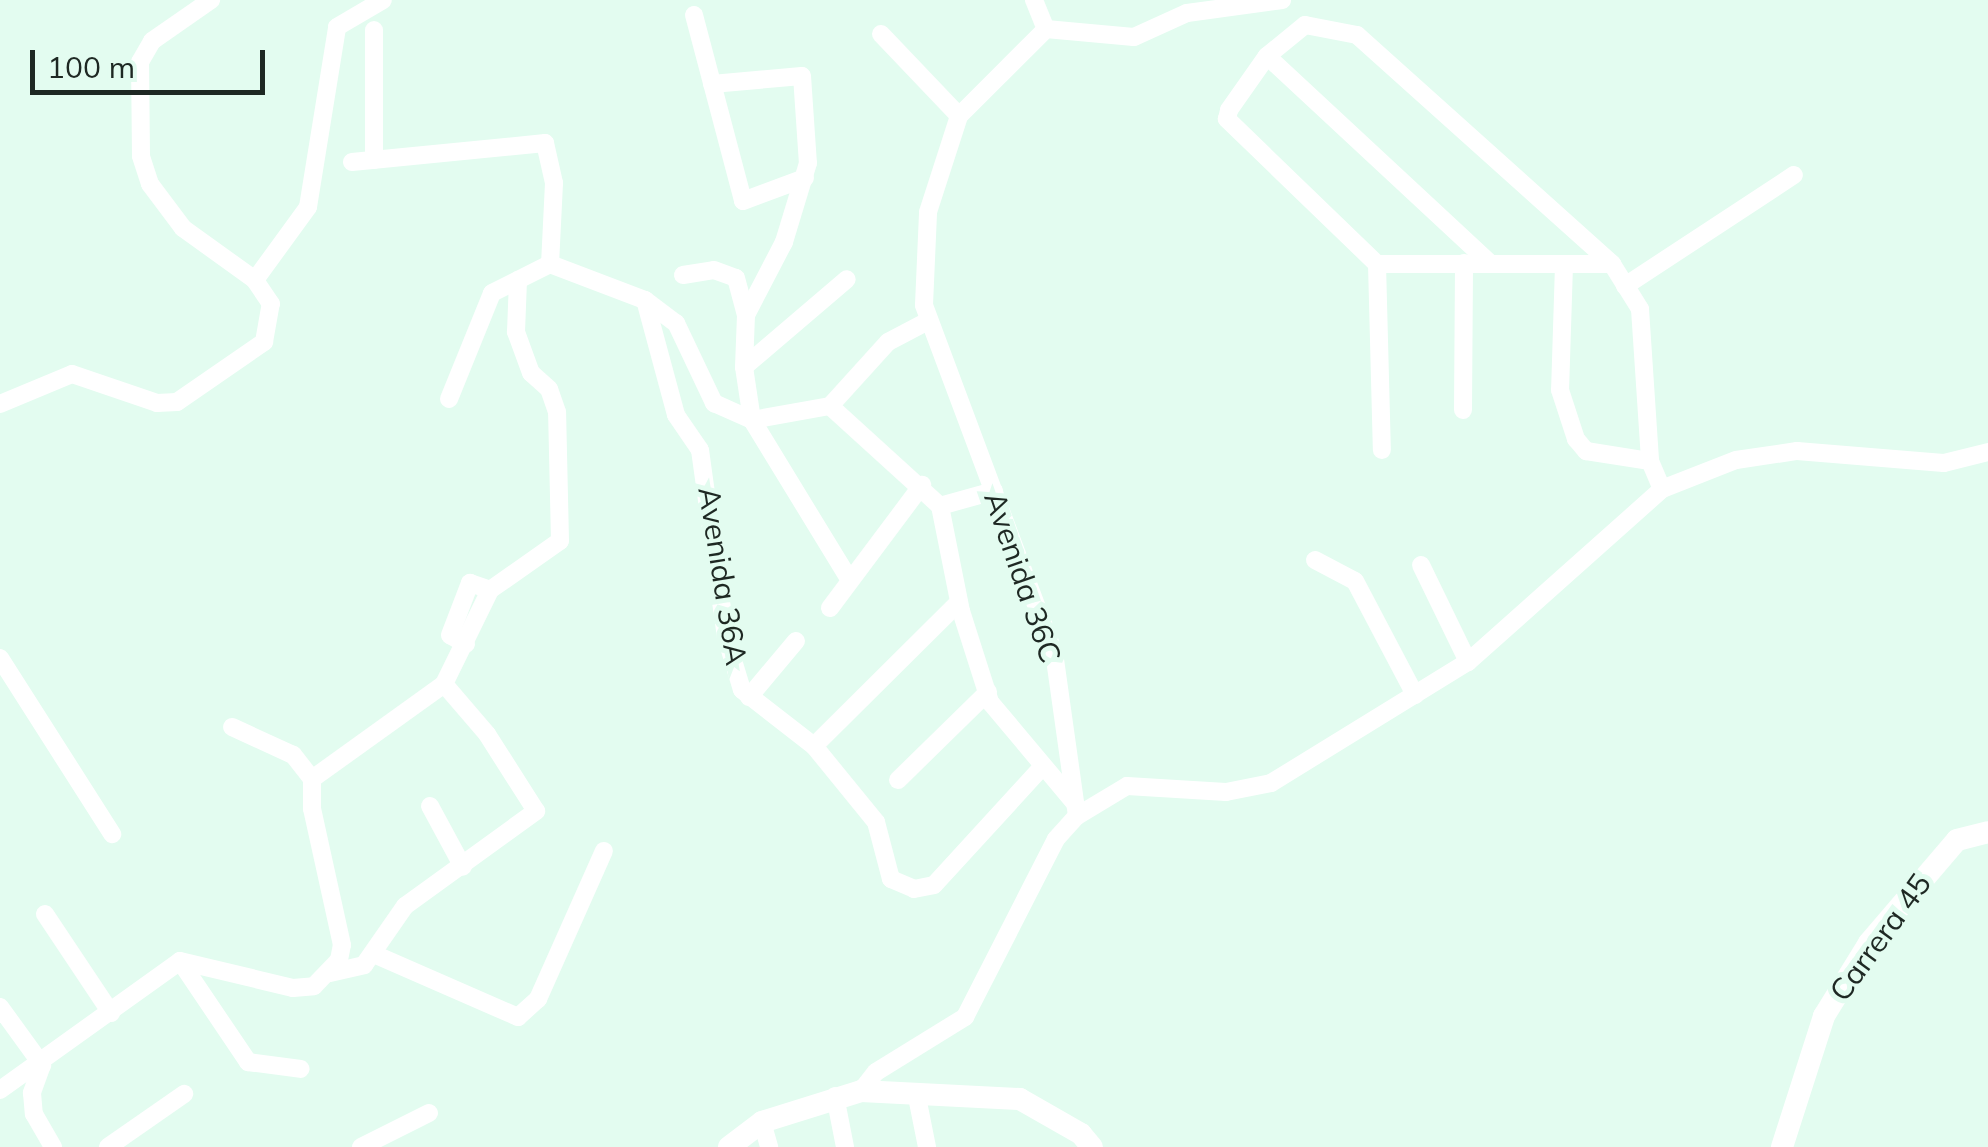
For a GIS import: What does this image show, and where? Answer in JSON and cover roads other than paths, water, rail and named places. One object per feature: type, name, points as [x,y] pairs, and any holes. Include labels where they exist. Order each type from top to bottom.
[{"type":"main road","name":"Carrera 45","points":[[1782,1147],[1824,1016],[1912,886],[1957,840],[1988,832]]},
{"type":"main road","points":[[729,1147],[762,1122],[861,1091],[918,1097],[1020,1099],[1081,1134],[1092,1147]]},
{"type":"street","points":[[0,404],[72,374],[158,403],[177,402],[264,342],[271,304],[255,280],[183,228],[150,184],[141,156],[140,62],[152,42],[211,0]]},
{"type":"street","points":[[255,280],[308,207],[337,27],[383,0]]},
{"type":"street","points":[[1034,0],[1046,28],[1134,36],[1187,13],[1282,0],[1304,25],[1357,36],[1612,264],[1640,309],[1648,357],[1650,460],[1662,488]]},
{"type":"street","points":[[694,15],[742,201],[805,178]]},
{"type":"street","points":[[1304,25],[1267,56],[1228,119],[1377,264],[1382,450]]},
{"type":"street","name":"Avenida 36C","points":[[1046,28],[958,116],[928,212],[926,322],[1054,653],[1076,809]]},
{"type":"street","points":[[374,30],[374,160]]},
{"type":"street","points":[[881,34],[958,116]]},
{"type":"street","points":[[1267,56],[1490,263]]},
{"type":"street","points":[[712,84],[802,76],[805,178],[784,242],[746,315]]},
{"type":"street","points":[[352,162],[545,143],[554,183],[550,264]]},
{"type":"street","points":[[1625,286],[1794,174]]},
{"type":"street","points":[[1462,410],[1464,263]]},
{"type":"street","points":[[448,399],[492,293],[550,264],[645,300],[676,323],[714,404],[752,420],[830,406],[888,342],[926,322]]},
{"type":"street","points":[[1377,264],[1612,264]]},
{"type":"street","points":[[1564,265],[1560,390],[1576,439],[1586,451],[1650,460]]},
{"type":"street","points":[[683,275],[714,270],[736,278],[746,315],[744,366],[752,420],[848,578]]},
{"type":"street","points":[[744,366],[847,278]]},
{"type":"street","points":[[312,779],[444,684],[490,590],[560,541],[557,412],[549,389],[532,373],[516,332],[518,280]]},
{"type":"street","name":"Avenida 36A","points":[[645,300],[676,415],[700,450],[726,637],[749,696],[814,746],[876,822],[892,879],[914,889],[934,885],[1042,767]]},
{"type":"street","points":[[830,406],[940,506],[959,602],[988,692],[1076,809]]},
{"type":"street","points":[[861,1091],[876,1072],[965,1017],[1056,839],[1076,809],[1127,786],[1226,792],[1271,783],[1468,662],[1662,488],[1736,460],[1797,452],[1944,463],[1988,452]]},
{"type":"street","points":[[830,608],[848,578],[922,486]]},
{"type":"street","points":[[940,506],[994,491]]},
{"type":"street","points":[[1315,560],[1355,580],[1415,694]]},
{"type":"street","points":[[1421,565],[1468,662]]},
{"type":"street","points":[[814,746],[959,602]]},
{"type":"street","points":[[749,696],[796,641]]},
{"type":"street","points":[[0,658],[112,834]]},
{"type":"street","points":[[180,960],[292,988],[314,986],[330,973],[376,955],[405,906],[533,816],[534,806],[487,734],[444,684]]},
{"type":"street","points":[[898,780],[988,692]]},
{"type":"street","points":[[232,727],[293,756],[312,779],[312,809],[342,945],[330,973]]},
{"type":"street","points":[[430,806],[463,867]]},
{"type":"street","points":[[376,955],[518,1017],[538,999],[604,851]]},
{"type":"street","points":[[45,914],[110,1013]]},
{"type":"street","points":[[0,1090],[42,1065],[180,960]]},
{"type":"street","points":[[180,960],[248,1062],[301,1069]]},
{"type":"street","points":[[0,1007],[42,1065]]},
{"type":"street","points":[[42,1065],[32,1092],[34,1114],[53,1147]]},
{"type":"street","points":[[108,1147],[184,1094]]},
{"type":"street","points":[[836,1096],[844,1147]]},
{"type":"street","points":[[918,1097],[927,1147]]},
{"type":"street","points":[[362,1147],[429,1112]]},
{"type":"street","points":[[762,1122],[768,1147]]}]
